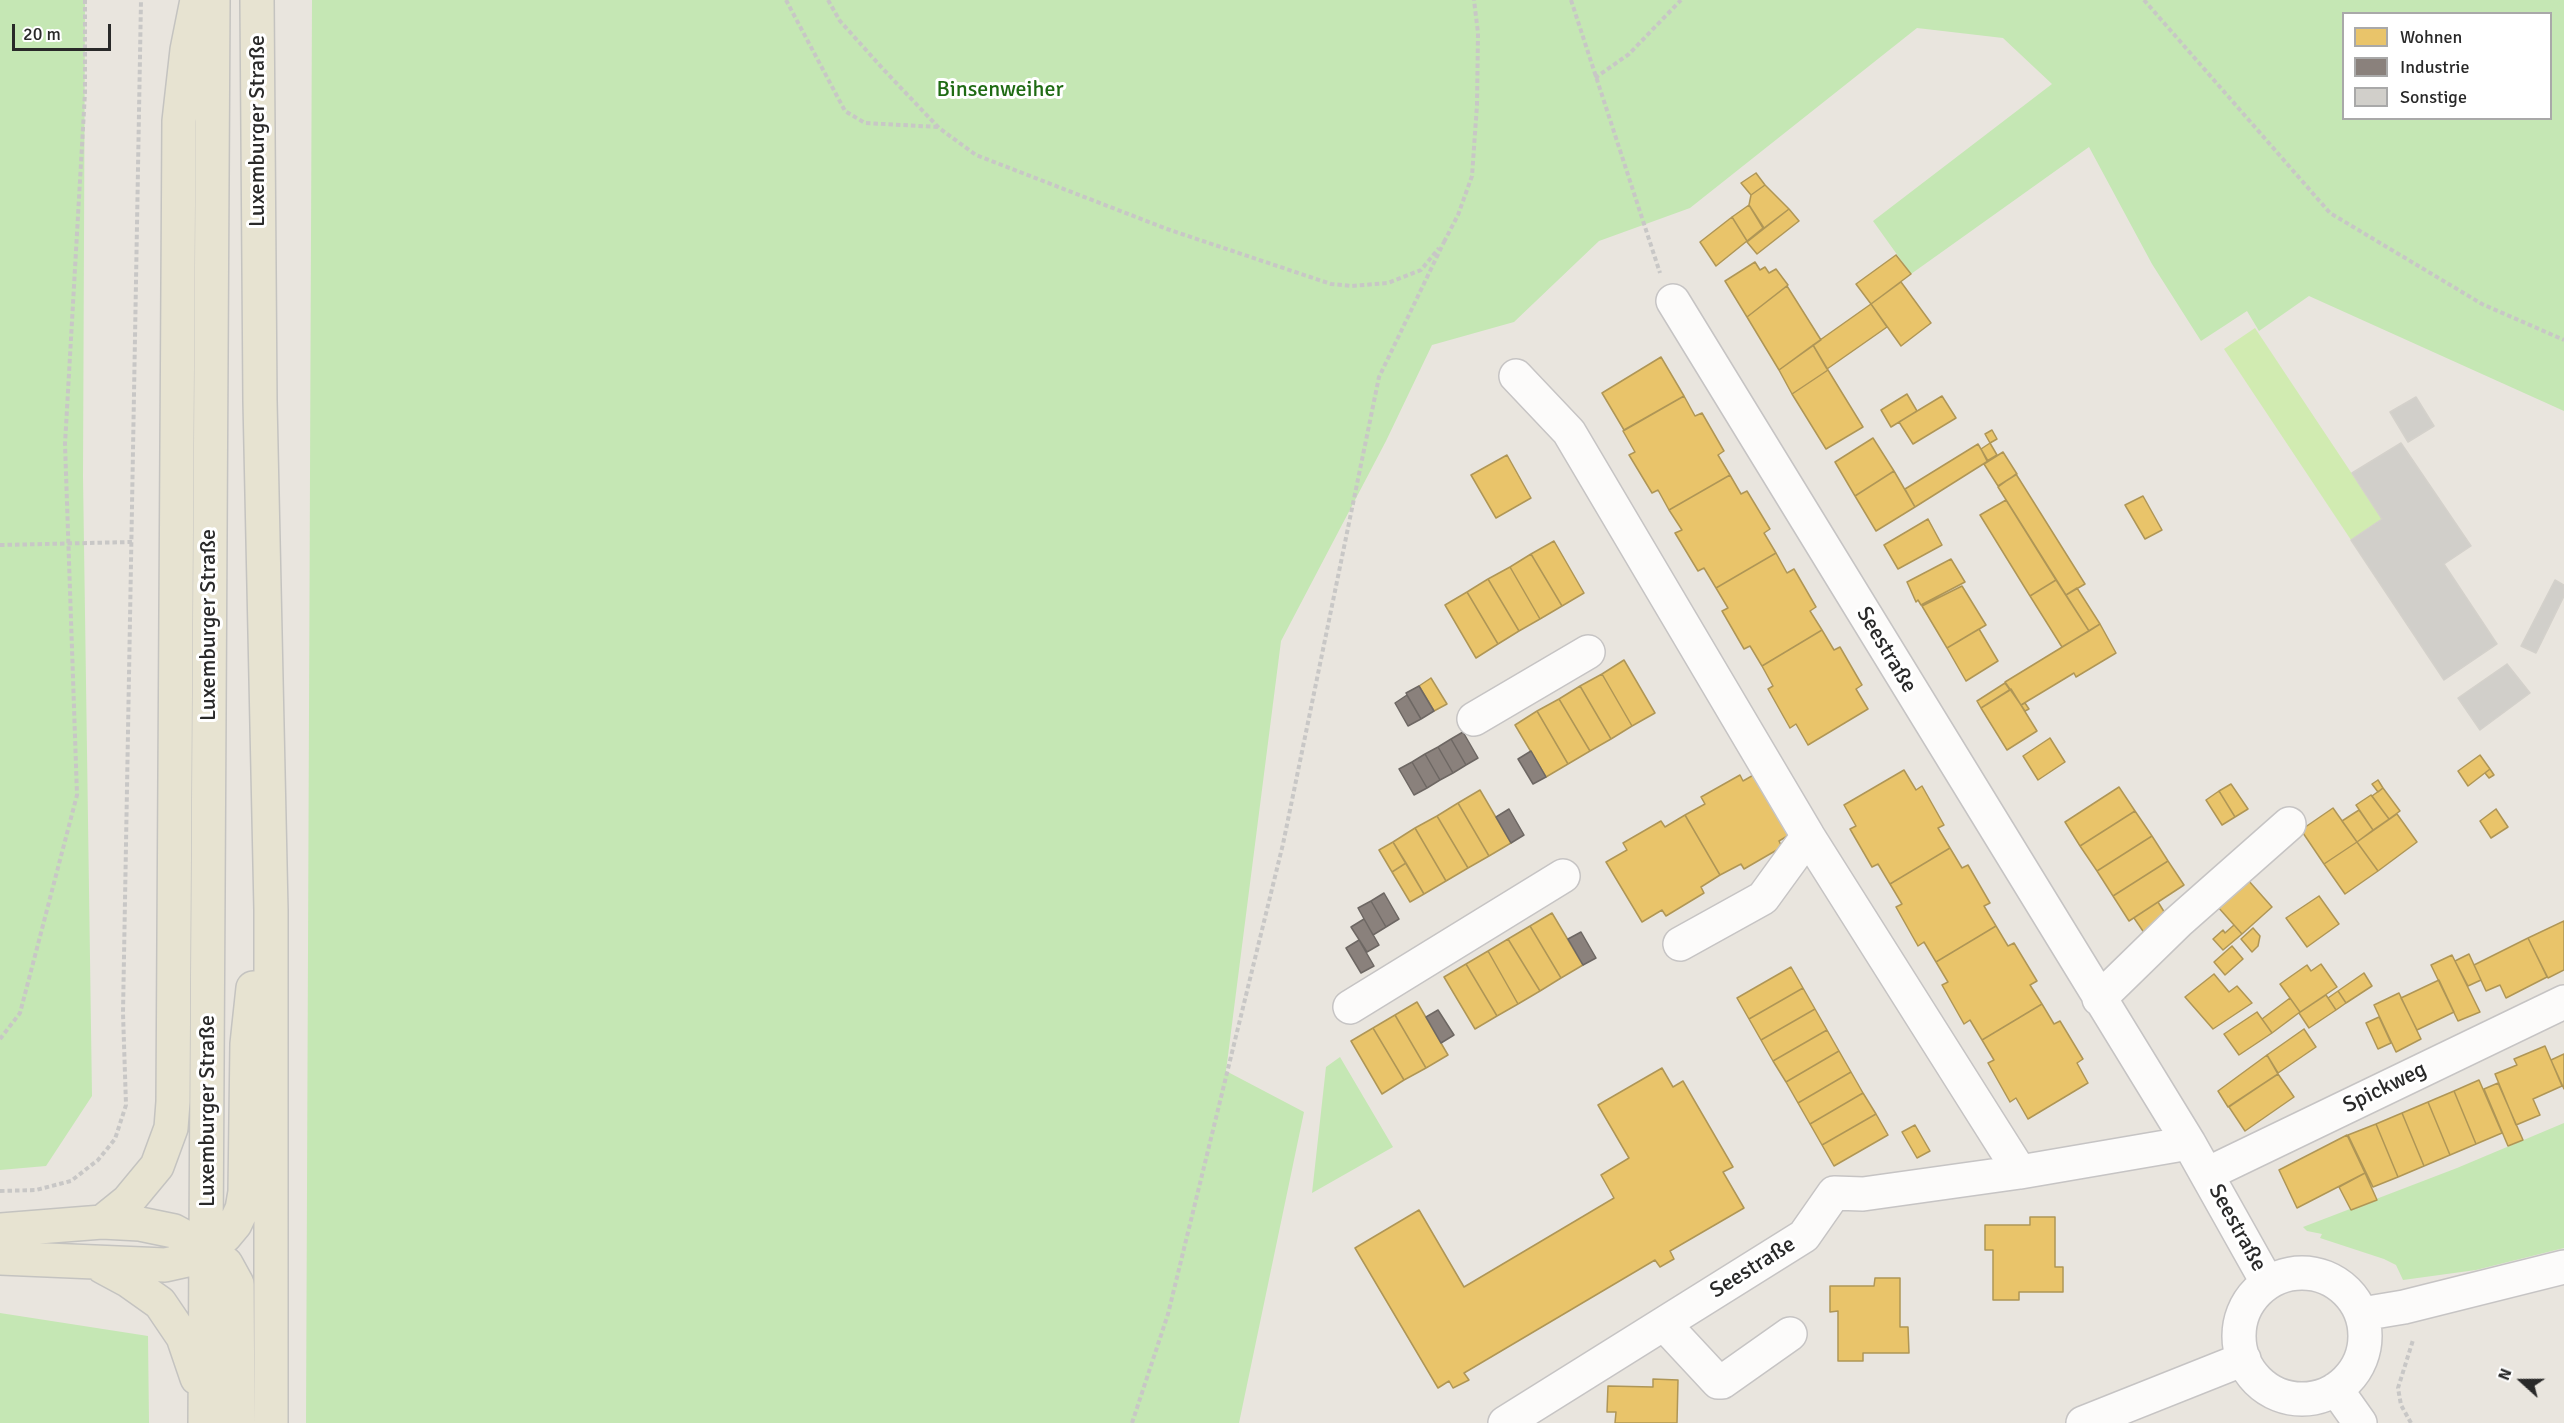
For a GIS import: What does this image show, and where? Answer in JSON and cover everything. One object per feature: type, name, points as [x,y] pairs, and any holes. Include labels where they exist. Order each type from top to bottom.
[{"type":"main road","points":[[102,1222],[129,1200],[157,1166],[171,1128],[179,121],[185,62],[197,0]]},
{"type":"main road","name":"Luxemburger Straße","points":[[205,1412],[213,0]]},
{"type":"main road","name":"Luxemburger Straße","points":[[257,0],[260,412],[271,910]]},
{"type":"main road","points":[[0,1258],[165,1266],[192,1259],[225,1236],[235,1224],[242,1209],[245,1192],[249,1014],[271,910]]},
{"type":"main road","points":[[271,910],[271,1423]]},
{"type":"main road","points":[[0,1230],[102,1222],[160,1227],[187,1237],[226,1264],[237,1284],[238,1423]]},
{"type":"main road","points":[[96,1264],[147,1292],[171,1316],[183,1337],[205,1412]]},
{"type":"street","name":"Seestraße","points":[[1673,301],[2189,1143],[2267,1282]]},
{"type":"street","points":[[1516,376],[1569,432],[1808,836],[2019,1172]]},
{"type":"street","points":[[1474,719],[1588,652]]},
{"type":"street","points":[[2099,999],[2178,922],[2289,824]]},
{"type":"street","points":[[1680,944],[1763,898],[1808,836]]},
{"type":"street","points":[[1350,1007],[1563,876]]},
{"type":"street","name":"Spickweg","points":[[2207,1174],[2564,1002]]},
{"type":"street","name":"Seestraße","points":[[1505,1423],[1804,1236],[1834,1193],[1863,1194],[2019,1172],[2189,1143]]},
{"type":"street","points":[[2362,1314],[2404,1307],[2564,1267]]},
{"type":"street","points":[[2292,1273],[2314,1273],[2334,1281],[2350,1295],[2362,1314],[2366,1334],[2362,1356],[2353,1374],[2336,1389],[2320,1396],[2302,1399],[2283,1396],[2266,1388],[2253,1375],[2244,1359],[2239,1341],[2240,1323],[2247,1306],[2267,1282],[2292,1273]]},
{"type":"street","points":[[1664,1324],[1718,1382],[1722,1382],[1790,1334]]},
{"type":"street","points":[[2083,1423],[2244,1359]]},
{"type":"street","points":[[2336,1389],[2360,1423]]},
{"type":"path","points":[[0,1039],[20,1013],[77,795],[65,444],[85,93],[86,0]]},
{"type":"path","points":[[0,1191],[36,1190],[71,1181],[98,1160],[115,1139],[126,1104],[123,1013],[141,0]]},
{"type":"path","points":[[786,0],[845,111],[865,123],[939,128]]},
{"type":"path","points":[[828,0],[840,21],[939,128],[976,155],[1167,229],[1331,284],[1352,286],[1388,283],[1421,270],[1444,242]]},
{"type":"path","points":[[1132,1423],[1168,1314],[1283,844],[1379,377],[1458,215],[1472,176],[1477,105],[1478,33],[1474,0]]},
{"type":"path","points":[[1571,0],[1655,262],[1673,301]]},
{"type":"path","points":[[1595,78],[1629,54],[1681,0]]},
{"type":"path","points":[[2144,0],[2330,213],[2482,304],[2564,340]]},
{"type":"path","points":[[0,545],[132,542]]},
{"type":"path","points":[[2411,1423],[2401,1405],[2398,1388],[2404,1365],[2414,1342]]},
{"type":"green space","points":[[0,0],[85,0],[83,476],[92,1096],[46,1166],[0,1170]]},
{"type":"green space","name":"Binsenweiher","points":[[312,0],[2564,0],[2564,411],[2309,296],[2259,331],[2247,311],[2201,341],[2152,264],[2089,147],[1911,274],[1873,221],[2052,84],[2003,38],[1917,28],[1690,208],[1599,241],[1514,322],[1432,345],[1386,441],[1281,641],[1226,1071],[1304,1112],[1239,1423],[306,1423]]},
{"type":"green space","points":[[2255,328],[2382,519],[2351,540],[2224,349]]},
{"type":"green space","points":[[1340,1057],[1393,1147],[1312,1193],[1326,1067]]},
{"type":"green space","points":[[2564,1123],[2564,1248],[2476,1270],[2403,1280],[2396,1265],[2320,1238],[2322,1234],[2307,1231],[2303,1227],[2457,1168]]},
{"type":"green space","points":[[0,1313],[148,1336],[149,1423],[0,1423]]},
{"type":"building: Wohnen","points":[[1756,173],[1765,185],[1751,195],[1741,183]]},
{"type":"building: Wohnen","points":[[1765,185],[1789,209],[1764,228],[1749,205],[1751,195]]},
{"type":"building: Wohnen","points":[[1749,205],[1763,228],[1747,241],[1732,217]]},
{"type":"building: Wohnen","points":[[1789,209],[1799,221],[1757,254],[1747,242]]},
{"type":"building: Wohnen","points":[[1732,217],[1747,241],[1716,266],[1700,242]]},
{"type":"building: Wohnen","points":[[1896,255],[1911,274],[1871,304],[1856,284]]},
{"type":"building: Wohnen","points":[[1755,262],[1760,270],[1765,267],[1769,273],[1776,269],[1788,285],[1747,317],[1725,281]]},
{"type":"building: Wohnen","points":[[1901,282],[1931,323],[1901,346],[1871,304]]},
{"type":"building: Wohnen","points":[[1787,286],[1821,340],[1779,370],[1747,317]]},
{"type":"building: Wohnen","points":[[1871,304],[1887,327],[1827,369],[1813,345]]},
{"type":"building: Wohnen","points":[[1813,345],[1828,370],[1792,394],[1779,370]]},
{"type":"building: Wohnen","points":[[1661,357],[1684,396],[1624,430],[1602,393]]},
{"type":"building: Wohnen","points":[[1828,370],[1863,427],[1826,449],[1792,394]]},
{"type":"building: Wohnen","points":[[1907,394],[1917,411],[1891,427],[1881,410]]},
{"type":"building: Wohnen","points":[[1684,396],[1695,416],[1702,413],[1724,451],[1718,455],[1730,475],[1669,510],[1658,490],[1652,493],[1629,455],[1635,452],[1623,431]]},
{"type":"building: Wohnen","points":[[1942,396],[1956,418],[1913,444],[1899,422]]},
{"type":"building: Wohnen","points":[[1992,430],[1997,439],[1990,443],[1985,434]]},
{"type":"building: Wohnen","points":[[1873,438],[1894,471],[1855,496],[1835,462]]},
{"type":"building: Wohnen","points":[[1990,443],[1997,455],[1987,461],[1981,449]]},
{"type":"building: Wohnen","points":[[1978,444],[1988,461],[1915,507],[1905,489]]},
{"type":"building: Wohnen","points":[[2003,452],[2017,474],[1998,486],[1984,464]]},
{"type":"building: Wohnen","points":[[1507,455],[1531,498],[1496,518],[1471,475]]},
{"type":"building: Wohnen","points":[[1894,471],[1915,507],[1876,531],[1855,496]]},
{"type":"building: Wohnen","points":[[2016,474],[2085,584],[2066,595],[1998,487]]},
{"type":"building: Wohnen","points":[[1730,475],[1741,494],[1747,491],[1770,529],[1764,533],[1776,553],[1716,588],[1704,568],[1698,571],[1675,533],[1682,530],[1669,510]]},
{"type":"building: Wohnen","points":[[2143,496],[2162,530],[2145,539],[2125,505]]},
{"type":"building: Wohnen","points":[[2006,500],[2056,580],[2030,596],[1980,515]]},
{"type":"building: Wohnen","points":[[1928,519],[1942,545],[1898,569],[1884,545]]},
{"type":"building: Wohnen","points":[[1554,541],[1584,593],[1562,606],[1531,554]]},
{"type":"building: Wohnen","points":[[1776,553],[1787,573],[1794,569],[1816,607],[1810,611],[1822,630],[1762,666],[1750,646],[1744,649],[1722,611],[1728,608],[1716,588]]},
{"type":"building: Wohnen","points":[[1531,554],[1562,606],[1540,619],[1510,567]]},
{"type":"building: Wohnen","points":[[1951,559],[1965,582],[1921,605],[1918,600],[1916,602],[1907,582]]},
{"type":"building: Wohnen","points":[[1510,567],[1540,619],[1519,631],[1488,579]]},
{"type":"building: Wohnen","points":[[1488,579],[1519,631],[1498,644],[1467,592]]},
{"type":"building: Wohnen","points":[[2056,580],[2089,631],[2062,647],[2030,596]]},
{"type":"building: Wohnen","points":[[1962,586],[1986,625],[1947,648],[1922,606]]},
{"type":"building: Wohnen","points":[[2077,588],[2100,624],[2089,631],[2066,595]]},
{"type":"building: Wohnen","points":[[1467,592],[1498,644],[1476,658],[1445,605]]},
{"type":"building: Wohnen","points":[[2100,624],[2116,653],[2076,677],[2074,673],[2021,705],[2005,682]]},
{"type":"building: Wohnen","points":[[1979,629],[1998,661],[1966,681],[1947,648]]},
{"type":"building: Wohnen","points":[[1822,630],[1834,650],[1840,647],[1862,685],[1856,689],[1868,709],[1808,745],[1796,724],[1790,728],[1768,689],[1773,686],[1762,666]]},
{"type":"building: Wohnen","points":[[1624,660],[1655,713],[1632,726],[1602,674]]},
{"type":"building: Wohnen","points":[[1602,674],[1632,726],[1611,739],[1580,686]]},
{"type":"building: Wohnen","points":[[1431,678],[1447,704],[1434,711],[1419,686]]},
{"type":"building: Wohnen","points":[[2005,683],[2010,690],[1981,708],[1977,701]]},
{"type":"building: Wohnen","points":[[1580,686],[1611,739],[1590,751],[1559,699]]},
{"type":"building: Wohnen","points":[[2011,689],[2037,731],[2007,750],[1981,708]]},
{"type":"building: Wohnen","points":[[1559,699],[1590,751],[1568,764],[1537,711]]},
{"type":"building: Wohnen","points":[[2025,703],[2029,709],[2025,711],[2021,705]]},
{"type":"building: Wohnen","points":[[1537,711],[1568,764],[1546,777],[1515,725]]},
{"type":"building: Wohnen","points":[[2050,738],[2065,762],[2038,780],[2023,756]]},
{"type":"building: Wohnen","points":[[2480,755],[2490,769],[2468,786],[2458,771]]},
{"type":"building: Wohnen","points":[[1764,769],[1799,829],[1779,841],[1782,847],[1744,869],[1741,864],[1720,875],[1685,815],[1705,804],[1701,797],[1740,775],[1743,781]]},
{"type":"building: Wohnen","points":[[2490,769],[2494,775],[2489,778],[2485,773]]},
{"type":"building: Wohnen","points":[[1904,770],[1916,790],[1922,786],[1944,825],[1938,828],[1950,848],[1890,884],[1878,864],[1872,867],[1850,829],[1856,826],[1844,805]]},
{"type":"building: Wohnen","points":[[2378,780],[2383,788],[2378,792],[2372,784]]},
{"type":"building: Wohnen","points":[[2231,784],[2248,809],[2235,817],[2219,791]]},
{"type":"building: Wohnen","points":[[2119,787],[2135,811],[2080,846],[2065,822]]},
{"type":"building: Wohnen","points":[[2383,788],[2400,811],[2389,819],[2372,796]]},
{"type":"building: Wohnen","points":[[1480,790],[1511,843],[1489,856],[1458,803]]},
{"type":"building: Wohnen","points":[[2219,791],[2235,817],[2222,825],[2206,800]]},
{"type":"building: Wohnen","points":[[2371,795],[2389,819],[2373,830],[2356,805]]},
{"type":"building: Wohnen","points":[[1458,803],[1489,856],[1468,868],[1437,816]]},
{"type":"building: Wohnen","points":[[2333,808],[2357,842],[2324,864],[2301,830]]},
{"type":"building: Wohnen","points":[[2496,809],[2508,827],[2491,838],[2480,821]]},
{"type":"building: Wohnen","points":[[2359,810],[2373,830],[2357,842],[2342,821]]},
{"type":"building: Wohnen","points":[[2135,811],[2152,836],[2097,871],[2080,846]]},
{"type":"building: Wohnen","points":[[2397,814],[2417,842],[2378,871],[2357,842]]},
{"type":"building: Wohnen","points":[[1685,815],[1720,875],[1701,887],[1704,893],[1666,916],[1662,910],[1642,922],[1606,862],[1627,850],[1623,843],[1661,821],[1665,827]]},
{"type":"building: Wohnen","points":[[1437,816],[1468,868],[1446,881],[1415,828]]},
{"type":"building: Wohnen","points":[[1415,828],[1446,881],[1424,894],[1393,842]]},
{"type":"building: Wohnen","points":[[2152,836],[2168,861],[2113,896],[2097,871]]},
{"type":"building: Wohnen","points":[[1393,842],[1406,863],[1392,872],[1379,850]]},
{"type":"building: Wohnen","points":[[2357,842],[2378,871],[2345,894],[2324,864]]},
{"type":"building: Wohnen","points":[[1950,848],[1962,868],[1968,865],[1990,903],[1984,906],[1996,926],[1936,962],[1924,942],[1918,946],[1896,907],[1902,904],[1890,884]]},
{"type":"building: Wohnen","points":[[2168,861],[2184,885],[2129,921],[2113,896]]},
{"type":"building: Wohnen","points":[[1406,863],[1424,894],[1410,902],[1392,872]]},
{"type":"building: Wohnen","points":[[2248,880],[2272,907],[2242,934],[2218,907]]},
{"type":"building: Wohnen","points":[[2319,896],[2339,924],[2307,947],[2286,918]]},
{"type":"building: Wohnen","points":[[2158,902],[2168,918],[2147,937],[2134,918]]},
{"type":"building: Wohnen","points":[[1552,913],[1583,965],[1561,978],[1530,926]]},
{"type":"building: Wohnen","points":[[2564,921],[2564,970],[2548,978],[2528,938]]},
{"type":"building: Wohnen","points":[[2234,925],[2242,934],[2223,950],[2213,939],[2223,930],[2225,933]]},
{"type":"building: Wohnen","points":[[1530,926],[1561,978],[1540,991],[1508,939]]},
{"type":"building: Wohnen","points":[[1996,926],[2008,946],[2014,943],[2037,981],[2030,985],[2042,1004],[1982,1040],[1970,1020],[1964,1024],[1942,985],[1948,982],[1936,962]]},
{"type":"building: Wohnen","points":[[2253,928],[2260,936],[2258,946],[2252,952],[2241,939]]},
{"type":"building: Wohnen","points":[[2528,938],[2547,977],[2506,998],[2500,985],[2486,991],[2474,965]]},
{"type":"building: Wohnen","points":[[1508,939],[1540,991],[1518,1004],[1488,951]]},
{"type":"building: Wohnen","points":[[2232,946],[2243,959],[2225,975],[2214,962]]},
{"type":"building: Wohnen","points":[[1488,951],[1518,1004],[1497,1016],[1466,964]]},
{"type":"building: Wohnen","points":[[2469,954],[2481,980],[2468,986],[2455,961]]},
{"type":"building: Wohnen","points":[[2452,955],[2480,1012],[2458,1021],[2431,965]]},
{"type":"building: Wohnen","points":[[1466,964],[1497,1016],[1475,1029],[1444,977]]},
{"type":"building: Wohnen","points":[[2321,964],[2337,987],[2300,1012],[2280,984],[2307,965],[2311,971]]},
{"type":"building: Wohnen","points":[[1791,967],[1803,988],[1749,1019],[1737,998]]},
{"type":"building: Wohnen","points":[[2364,973],[2372,986],[2346,1003],[2338,991]]},
{"type":"building: Wohnen","points":[[2214,974],[2229,992],[2237,986],[2252,1003],[2213,1029],[2185,997]]},
{"type":"building: Wohnen","points":[[2439,980],[2454,1012],[2417,1030],[2401,998]]},
{"type":"building: Wohnen","points":[[1803,988],[1815,1009],[1761,1040],[1749,1019]]},
{"type":"building: Wohnen","points":[[2338,991],[2346,1003],[2336,1010],[2328,998]]},
{"type":"building: Wohnen","points":[[2399,993],[2421,1039],[2396,1052],[2374,1005]]},
{"type":"building: Wohnen","points":[[2326,995],[2336,1010],[2309,1028],[2299,1013]]},
{"type":"building: Wohnen","points":[[2290,998],[2300,1012],[2272,1033],[2262,1019]]},
{"type":"building: Wohnen","points":[[1417,1002],[1448,1055],[1426,1068],[1395,1015]]},
{"type":"building: Wohnen","points":[[2042,1004],[2054,1024],[2060,1021],[2083,1059],[2077,1063],[2088,1083],[2028,1119],[2016,1098],[2010,1102],[1988,1063],[1994,1060],[1982,1040]]},
{"type":"building: Wohnen","points":[[1815,1009],[1827,1030],[1773,1061],[1761,1040]]},
{"type":"building: Wohnen","points":[[2257,1012],[2272,1033],[2239,1055],[2224,1034]]},
{"type":"building: Wohnen","points":[[1395,1015],[1426,1068],[1404,1080],[1373,1028]]},
{"type":"building: Wohnen","points":[[2379,1017],[2391,1043],[2378,1049],[2366,1023]]},
{"type":"building: Wohnen","points":[[1373,1028],[1404,1080],[1382,1094],[1351,1041]]},
{"type":"building: Wohnen","points":[[2304,1029],[2316,1047],[2278,1073],[2267,1055]]},
{"type":"building: Wohnen","points":[[1827,1030],[1839,1051],[1786,1082],[1773,1061]]},
{"type":"building: Wohnen","points":[[2545,1046],[2562,1086],[2533,1099],[2540,1115],[2516,1125],[2495,1074],[2517,1065],[2514,1059]]},
{"type":"building: Wohnen","points":[[1839,1051],[1851,1072],[1798,1103],[1786,1082]]},
{"type":"building: Wohnen","points":[[2564,1054],[2564,1089],[2551,1060]]},
{"type":"building: Wohnen","points":[[2267,1055],[2278,1074],[2228,1107],[2218,1091]]},
{"type":"building: Wohnen","points":[[1662,1068],[1673,1087],[1683,1081],[1733,1167],[1723,1172],[1744,1208],[1670,1251],[1674,1259],[1660,1267],[1655,1260],[1464,1373],[1469,1380],[1453,1388],[1449,1381],[1438,1388],[1355,1248],[1419,1210],[1464,1287],[1614,1198],[1601,1175],[1629,1158],[1598,1105]]},
{"type":"building: Wohnen","points":[[1851,1072],[1863,1093],[1810,1124],[1798,1103]]},
{"type":"building: Wohnen","points":[[2278,1074],[2294,1097],[2245,1131],[2229,1107]]},
{"type":"building: Wohnen","points":[[2479,1080],[2502,1133],[2476,1144],[2454,1091]]},
{"type":"building: Wohnen","points":[[2498,1083],[2523,1140],[2508,1146],[2484,1089]]},
{"type":"building: Wohnen","points":[[2454,1091],[2476,1144],[2450,1155],[2428,1102]]},
{"type":"building: Wohnen","points":[[1863,1093],[1876,1114],[1822,1145],[1810,1124]]},
{"type":"building: Wohnen","points":[[2428,1102],[2450,1155],[2424,1166],[2402,1113]]},
{"type":"building: Wohnen","points":[[2402,1113],[2424,1166],[2398,1177],[2376,1124]]},
{"type":"building: Wohnen","points":[[1876,1114],[1888,1135],[1834,1166],[1822,1145]]},
{"type":"building: Wohnen","points":[[2376,1124],[2398,1177],[2373,1187],[2348,1135]]},
{"type":"building: Wohnen","points":[[1915,1125],[1930,1151],[1917,1158],[1902,1132]]},
{"type":"building: Wohnen","points":[[2347,1135],[2365,1173],[2297,1208],[2279,1170]]},
{"type":"building: Wohnen","points":[[2365,1173],[2377,1200],[2351,1210],[2339,1187]]},
{"type":"building: Wohnen","points":[[2030,1217],[2055,1217],[2055,1267],[2063,1267],[2063,1292],[2019,1292],[2019,1300],[1993,1300],[1993,1250],[1985,1250],[1985,1225],[2030,1225]]},
{"type":"building: Wohnen","points":[[1875,1278],[1900,1278],[1900,1327],[1908,1327],[1909,1353],[1863,1353],[1863,1361],[1838,1361],[1838,1311],[1830,1312],[1830,1286],[1874,1286]]},
{"type":"building: Wohnen","points":[[1653,1379],[1678,1380],[1677,1423],[1615,1423],[1616,1412],[1607,1412],[1608,1386],[1653,1387]]},
{"type":"building: Industrie","points":[[1419,686],[1434,711],[1421,719],[1406,693]]},
{"type":"building: Industrie","points":[[1407,695],[1421,719],[1408,726],[1395,703]]},
{"type":"building: Industrie","points":[[1463,732],[1478,758],[1466,765],[1451,739]]},
{"type":"building: Industrie","points":[[1451,739],[1466,765],[1453,773],[1438,747]]},
{"type":"building: Industrie","points":[[1438,747],[1453,773],[1440,780],[1425,754]]},
{"type":"building: Industrie","points":[[1531,751],[1546,777],[1533,784],[1518,759]]},
{"type":"building: Industrie","points":[[1425,754],[1440,780],[1427,788],[1412,762]]},
{"type":"building: Industrie","points":[[1412,762],[1427,788],[1414,795],[1399,769]]},
{"type":"building: Industrie","points":[[1509,809],[1524,835],[1511,843],[1496,817]]},
{"type":"building: Industrie","points":[[1384,893],[1399,919],[1386,927],[1371,901]]},
{"type":"building: Industrie","points":[[1371,901],[1386,927],[1373,935],[1358,908]]},
{"type":"building: Industrie","points":[[1364,919],[1379,945],[1367,952],[1351,927]]},
{"type":"building: Industrie","points":[[1581,932],[1596,958],[1583,965],[1568,939]]},
{"type":"building: Industrie","points":[[1359,940],[1374,966],[1361,973],[1346,948]]},
{"type":"building: Industrie","points":[[1438,1010],[1454,1035],[1441,1043],[1426,1017]]},
{"type":"building: Sonstige","points":[[2416,397],[2434,426],[2408,442],[2390,412]]},
{"type":"building: Sonstige","points":[[2401,443],[2471,546],[2444,564],[2497,644],[2444,680],[2351,540],[2382,519],[2352,473]]},
{"type":"building: Sonstige","points":[[2555,580],[2564,585],[2564,596],[2536,653],[2521,646]]},
{"type":"building: Sonstige","points":[[2507,664],[2530,693],[2480,730],[2458,698]]}]
